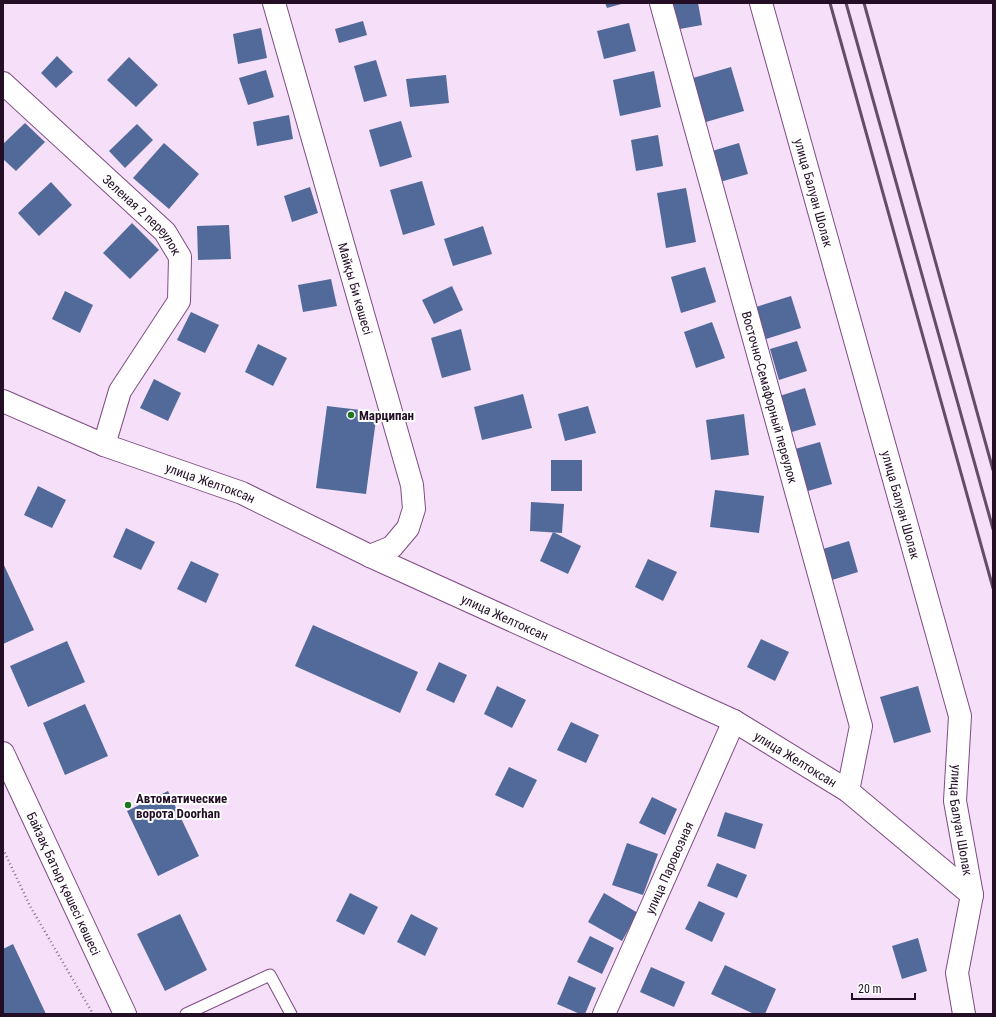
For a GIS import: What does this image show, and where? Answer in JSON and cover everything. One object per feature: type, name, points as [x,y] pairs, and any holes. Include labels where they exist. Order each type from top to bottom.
[{"type":"street","name":"Майқы Би көшесі","points":[[274,3],[412,485],[414,509],[408,528],[392,547],[370,556]]},
{"type":"street","name":"Восточно-Семафорный переулок","points":[[661,3],[861,726],[848,792]]},
{"type":"street","name":"улица Балуан Шолак","points":[[761,3],[960,716],[954,800],[972,894],[957,973],[964,1014]]},
{"type":"street","name":"Зеленая 2 переулок","points":[[3,83],[165,232],[180,257],[179,301],[120,391],[104,445]]},
{"type":"street","name":"улица Желтоксан","points":[[3,400],[104,445],[242,493],[370,556],[734,721],[848,792],[972,894]]},
{"type":"street","name":"улица Паровозная","points":[[604,1014],[734,721]]},
{"type":"street","name":"Байзақ Батыр қөшесі көшесі","points":[[3,752],[125,1014]]},
{"type":"lane","points":[[186,1014],[270,975],[292,1014]]},
{"type":"path","points":[[3,849],[30,906],[93,1014]]},
{"type":"building","points":[[605,3],[625,3],[607,8]]},
{"type":"building","points":[[698,3],[702,25],[674,30],[670,4]]},
{"type":"building","points":[[363,21],[367,35],[339,43],[335,29]]},
{"type":"building","points":[[629,23],[636,51],[604,59],[597,31]]},
{"type":"building","points":[[261,28],[267,58],[238,64],[233,34]]},
{"type":"building","points":[[57,56],[73,72],[56,88],[41,73]]},
{"type":"building","points":[[129,57],[158,85],[136,107],[107,80]]},
{"type":"building","points":[[376,60],[387,96],[364,102],[354,66]]},
{"type":"building","points":[[731,67],[744,111],[699,124],[686,80]]},
{"type":"building","points":[[266,70],[274,97],[248,105],[239,78]]},
{"type":"building","points":[[654,71],[661,107],[620,116],[613,80]]},
{"type":"building","points":[[446,75],[449,103],[410,107],[406,79]]},
{"type":"building","points":[[289,115],[293,139],[257,146],[253,122]]},
{"type":"building","points":[[401,121],[412,157],[380,167],[369,130]]},
{"type":"building","points":[[25,123],[45,142],[16,171],[3,159],[3,144]]},
{"type":"building","points":[[137,124],[153,140],[125,168],[109,151]]},
{"type":"building","points":[[658,135],[663,166],[636,171],[631,140]]},
{"type":"building","points":[[164,143],[199,174],[169,209],[133,178]]},
{"type":"building","points":[[739,143],[748,174],[720,182],[712,151]]},
{"type":"building","points":[[422,181],[435,225],[403,235],[390,190]]},
{"type":"building","points":[[51,182],[72,205],[39,236],[18,213]]},
{"type":"building","points":[[310,187],[318,213],[292,222],[284,196]]},
{"type":"building","points":[[686,188],[696,242],[666,248],[657,193]]},
{"type":"building","points":[[132,223],[159,250],[130,279],[103,253]]},
{"type":"building","points":[[229,225],[231,259],[198,260],[197,226]]},
{"type":"building","points":[[483,226],[492,254],[453,266],[444,239]]},
{"type":"building","points":[[705,267],[716,302],[681,313],[671,277]]},
{"type":"building","points":[[331,279],[337,306],[303,312],[298,285]]},
{"type":"building","points":[[452,286],[463,310],[434,324],[422,300]]},
{"type":"building","points":[[65,291],[93,305],[80,333],[52,319]]},
{"type":"building","points":[[791,296],[801,328],[766,339],[756,307]]},
{"type":"building","points":[[191,312],[219,325],[205,353],[177,340]]},
{"type":"building","points":[[712,322],[725,358],[696,368],[684,332]]},
{"type":"building","points":[[461,329],[471,370],[442,378],[431,338]]},
{"type":"building","points":[[797,341],[807,371],[779,380],[770,349]]},
{"type":"building","points":[[258,344],[287,358],[273,386],[245,372]]},
{"type":"building","points":[[154,379],[181,393],[168,421],[140,408]]},
{"type":"building","points":[[805,388],[816,425],[785,434],[773,398]]},
{"type":"building","points":[[523,394],[532,428],[482,440],[474,407]]},
{"type":"building","points":[[327,406],[377,412],[366,494],[316,488]]},
{"type":"building","points":[[588,406],[596,433],[565,441],[558,414]]},
{"type":"building","points":[[744,414],[749,455],[711,460],[706,420]]},
{"type":"building","points":[[820,442],[832,484],[801,493],[788,451]]},
{"type":"building","points":[[551,460],[582,460],[582,491],[551,491]]},
{"type":"building","points":[[38,486],[66,500],[52,528],[24,515]]},
{"type":"building","points":[[715,490],[764,496],[759,533],[710,527]]},
{"type":"building","points":[[531,502],[564,504],[562,533],[530,531]]},
{"type":"building","points":[[126,528],[155,542],[141,570],[113,557]]},
{"type":"building","points":[[553,532],[581,546],[568,574],[540,561]]},
{"type":"building","points":[[849,541],[858,572],[832,580],[823,549]]},
{"type":"building","points":[[648,559],[677,572],[663,601],[635,587]]},
{"type":"building","points":[[191,561],[219,574],[206,603],[177,589]]},
{"type":"building","points":[[3,563],[34,630],[3,644]]},
{"type":"building","points":[[313,625],[418,672],[400,713],[295,666]]},
{"type":"building","points":[[761,639],[789,652],[775,681],[747,667]]},
{"type":"building","points":[[67,641],[85,682],[28,707],[10,666]]},
{"type":"building","points":[[439,662],[467,675],[454,703],[426,690]]},
{"type":"building","points":[[497,686],[526,700],[512,728],[484,714]]},
{"type":"building","points":[[918,686],[931,732],[894,743],[880,697]]},
{"type":"building","points":[[85,704],[108,756],[65,775],[43,723]]},
{"type":"building","points":[[571,722],[599,735],[586,763],[557,750]]},
{"type":"building","points":[[509,767],[537,780],[523,808],[495,795]]},
{"type":"building","points":[[168,791],[199,856],[158,876],[127,811]]},
{"type":"building","points":[[652,797],[677,809],[665,835],[639,823]]},
{"type":"building","points":[[725,812],[763,824],[755,849],[717,836]]},
{"type":"building","points":[[627,843],[658,854],[643,895],[612,885]]},
{"type":"building","points":[[717,863],[747,875],[737,898],[707,886]]},
{"type":"building","points":[[350,893],[378,907],[364,935],[336,921]]},
{"type":"building","points":[[604,893],[638,913],[622,941],[588,922]]},
{"type":"building","points":[[699,901],[725,913],[712,942],[685,929]]},
{"type":"building","points":[[180,914],[207,970],[165,991],[137,934]]},
{"type":"building","points":[[411,914],[438,928],[425,956],[397,942]]},
{"type":"building","points":[[590,936],[614,948],[602,974],[577,962]]},
{"type":"building","points":[[918,938],[927,971],[902,979],[892,946]]},
{"type":"building","points":[[13,944],[46,1014],[3,1014],[3,949]]},
{"type":"building","points":[[725,965],[776,989],[765,1014],[754,1014],[711,994]]},
{"type":"building","points":[[651,967],[685,982],[674,1007],[640,992]]},
{"type":"building","points":[[569,976],[596,988],[585,1014],[580,1014],[557,1004]]},
{"type":"railway","points":[[830,3],[993,588]]},
{"type":"railway","points":[[846,3],[993,529]]},
{"type":"railway","points":[[864,3],[993,470]]},
{"type":"place","name":"Марципан","points":[[351,415]]},
{"type":"place","name":"Автоматические ворота Doorhan","points":[[128,805]]}]
